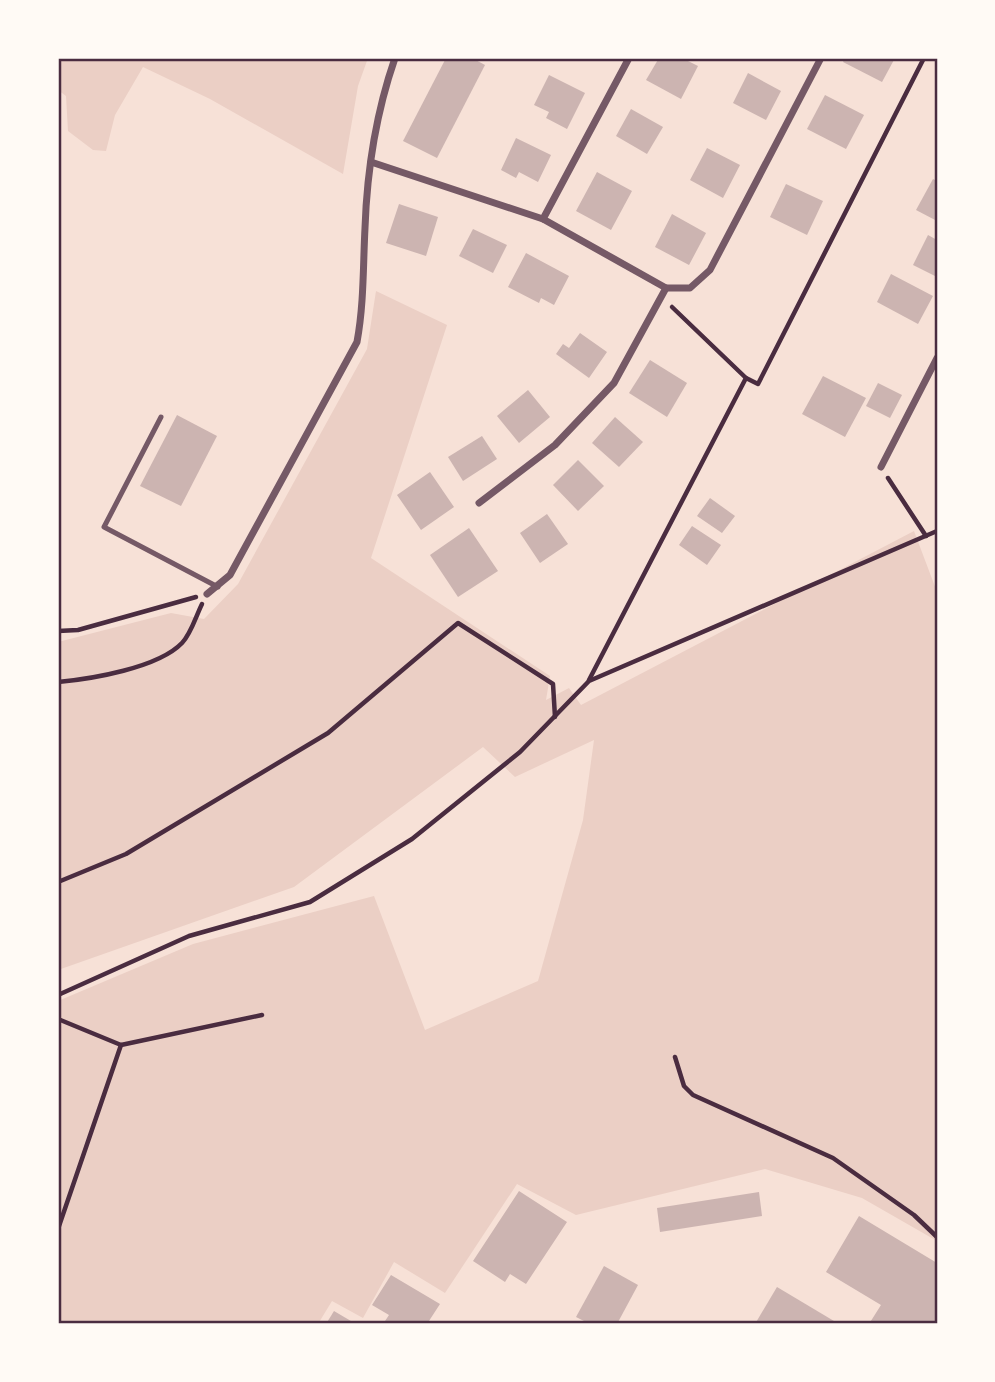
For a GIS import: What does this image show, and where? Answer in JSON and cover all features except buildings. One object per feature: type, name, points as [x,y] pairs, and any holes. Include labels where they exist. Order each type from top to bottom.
[{"type":"street","points":[[207,594],[230,575],[357,342],[362,315],[365,226],[379,102],[395,58]]},
{"type":"street","points":[[543,219],[629,58]]},
{"type":"street","points":[[371,162],[543,219],[666,288],[690,288],[710,270],[821,58]]},
{"type":"street","points":[[479,503],[555,445],[614,383],[666,288]]},
{"type":"street","points":[[881,467],[937,358]]},
{"type":"lane","points":[[161,417],[104,527],[218,587]]},
{"type":"path","points":[[661,296],[746,378],[758,384],[924,58]]},
{"type":"path","points":[[58,995],[189,936],[310,902],[412,839],[460,797],[520,752],[589,681],[746,378]]},
{"type":"path","points":[[881,467],[926,536]]},
{"type":"path","points":[[589,681],[937,531]]},
{"type":"path","points":[[58,631],[78,630],[207,594]]},
{"type":"path","points":[[58,682],[84,680],[146,664],[182,643],[207,594]]},
{"type":"path","points":[[58,882],[126,854],[328,733],[458,623],[552,684],[555,717]]},
{"type":"path","points":[[58,1018],[121,1045],[262,1015]]},
{"type":"path","points":[[58,1229],[121,1045]]},
{"type":"path","points":[[674,1056],[684,1086],[693,1095],[833,1158],[914,1215],[937,1237]]},
{"type":"shaded area","points":[[58,58],[368,58],[358,86],[343,174],[210,99],[143,67],[115,115],[106,151],[93,150],[68,131],[66,96],[58,90]]},
{"type":"shaded area","points":[[376,291],[447,325],[371,558],[550,676],[546,700],[569,688],[581,705],[914,531],[937,592],[937,1241],[862,1198],[765,1169],[576,1215],[517,1184],[445,1293],[394,1262],[363,1318],[332,1301],[318,1324],[58,1324],[58,1001],[193,944],[374,896],[425,1030],[538,981],[583,820],[594,740],[515,777],[483,747],[294,887],[58,970],[58,642],[171,613],[204,619],[238,584],[367,349]]}]
